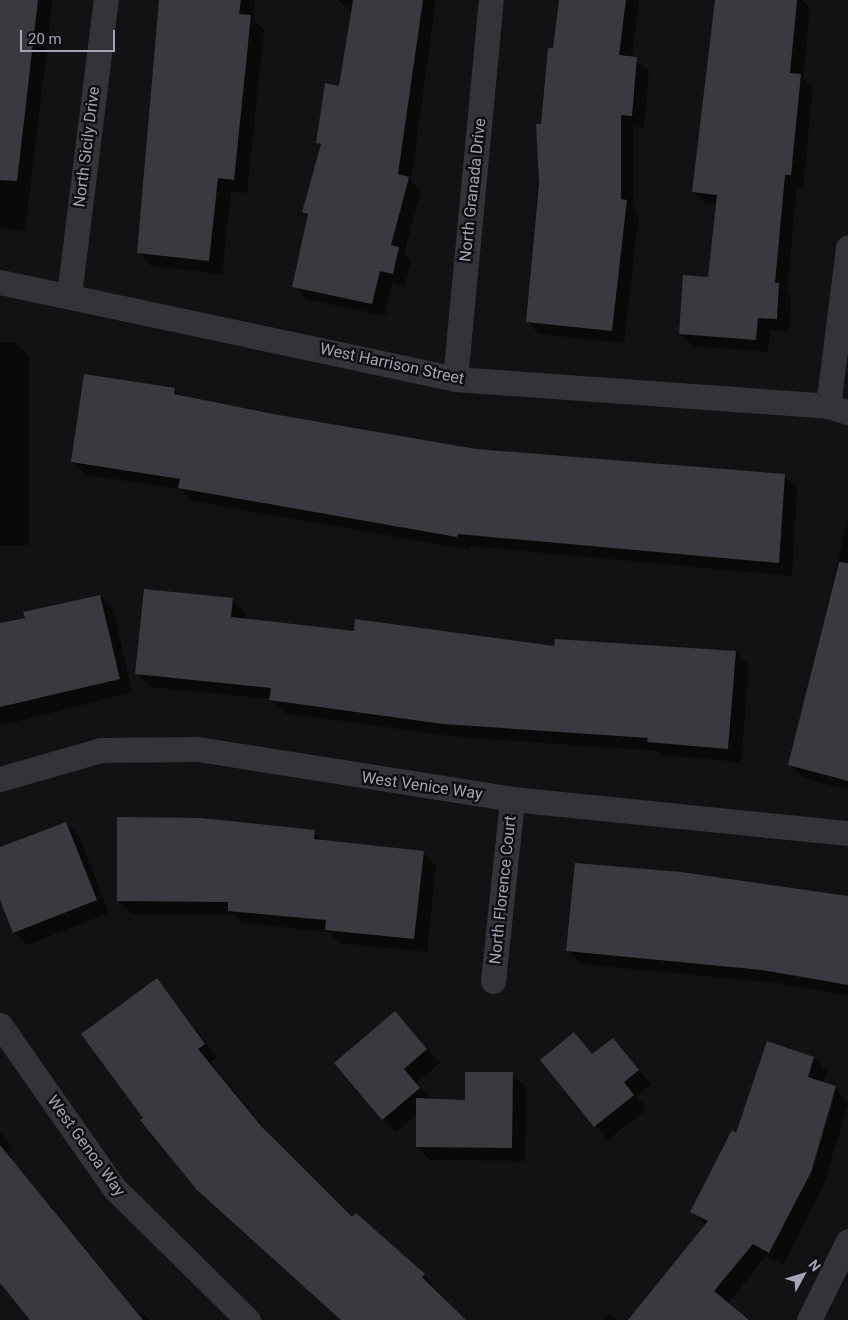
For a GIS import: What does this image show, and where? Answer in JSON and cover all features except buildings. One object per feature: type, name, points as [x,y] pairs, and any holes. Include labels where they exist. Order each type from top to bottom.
[{"type":"street","name":"North Sicily Drive","points":[[69,295],[106,0]]},
{"type":"street","name":"North Granada Drive","points":[[455,379],[492,0]]},
{"type":"street","points":[[838,409],[848,248]]},
{"type":"street","name":"West Harrison Street","points":[[0,282],[69,295],[455,379],[838,409]]},
{"type":"street","name":"West Venice Way","points":[[0,779],[101,750],[198,749],[512,799],[848,833]]},
{"type":"street","name":"North Florence Court","points":[[493,981],[512,799]]},
{"type":"street","name":"West Genoa Way","points":[[0,1025],[115,1189],[248,1320]]},
{"type":"street","points":[[810,1320],[848,1241]]}]
